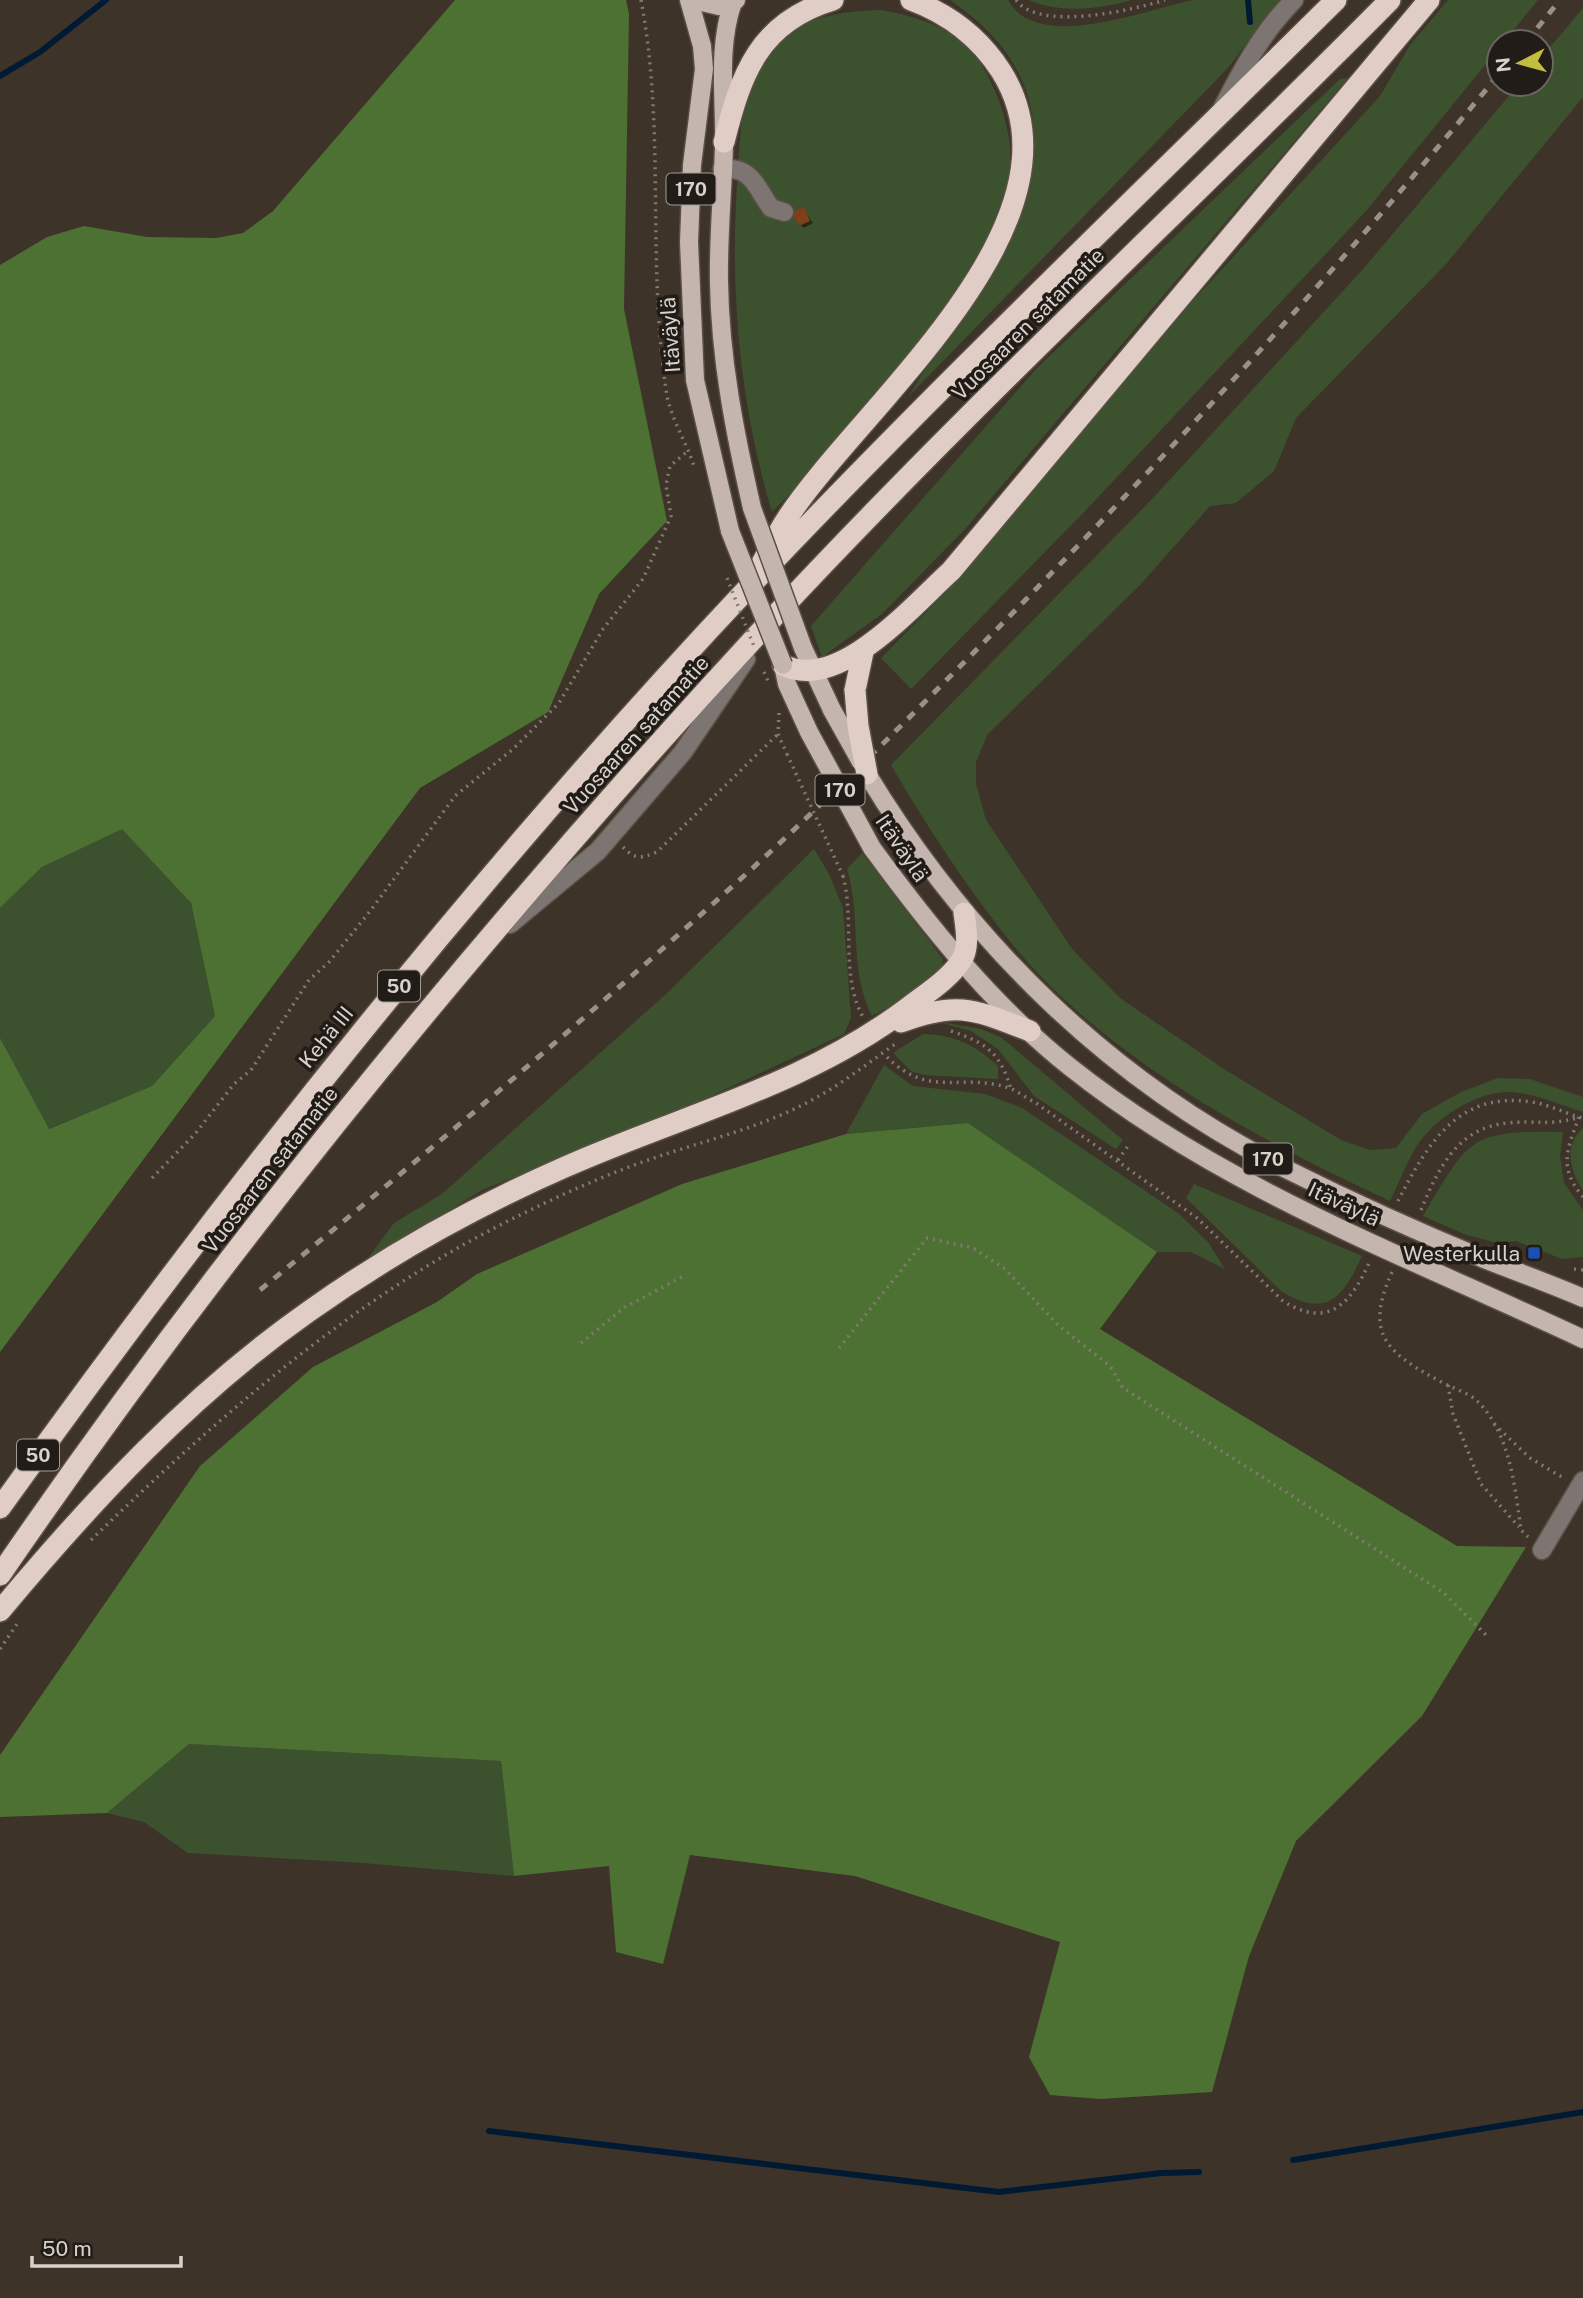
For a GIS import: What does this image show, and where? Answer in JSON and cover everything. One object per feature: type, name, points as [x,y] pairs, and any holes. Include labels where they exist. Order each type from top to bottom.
[{"type":"highway","points":[[724,142],[737,89],[763,43],[779,27],[833,0]]},
{"type":"highway","points":[[747,589],[788,516],[922,354],[968,290],[1001,239],[1018,188],[1022,151],[1020,121],[1008,82],[978,42],[958,25],[936,10],[911,0]]},
{"type":"highway","name":"Vuosaaren satamatie","points":[[747,589],[942,388],[1336,0]]},
{"type":"highway","name":"Vuosaaren satamatie","points":[[0,1575],[63,1483],[193,1308],[478,951],[773,619],[986,398],[1390,0]]},
{"type":"highway","points":[[783,665],[796,671],[814,669],[863,652],[951,571],[1429,0]]},
{"type":"highway","name":"Kehä III","points":[[0,1508],[170,1276],[299,1109],[557,801],[747,589]]},
{"type":"highway","points":[[863,652],[855,690],[858,726],[867,774]]},
{"type":"highway","points":[[10,1616],[64,1535],[137,1456],[209,1390],[307,1312],[399,1253],[565,1167],[807,1070],[939,984],[962,960],[966,947],[964,913]]},
{"type":"highway","points":[[872,1026],[932,1010],[959,1008],[981,1012],[1030,1031]]},
{"type":"main road","points":[[691,0],[719,6],[735,1]]},
{"type":"main road","name":"Itäväylä","points":[[691,0],[702,46],[704,69],[692,165],[689,242],[693,354],[707,440],[730,531],[783,665],[787,684],[809,732],[872,848],[910,900],[962,960],[1030,1031],[1091,1082],[1192,1152],[1271,1195],[1583,1339]]},
{"type":"main road","name":"Itäväylä","points":[[735,1],[726,31],[722,97],[724,142],[719,283],[722,335],[738,449],[752,508],[803,648],[832,710],[898,824],[964,913],[1033,989],[1146,1084],[1208,1126],[1286,1169],[1482,1258],[1583,1298]]},
{"type":"street","points":[[1220,114],[1247,60],[1280,14],[1294,0]]},
{"type":"street","points":[[722,169],[737,168],[747,172],[771,208],[784,212]]},
{"type":"street","points":[[1542,1550],[1581,1484]]},
{"type":"path","points":[[641,0],[652,76],[656,139],[658,304],[668,398],[696,475]]},
{"type":"path","points":[[1016,0],[1033,11],[1073,17],[1137,9],[1166,0]]},
{"type":"path","points":[[152,1178],[195,1134],[234,1084],[251,1070],[309,980],[329,962],[371,910],[455,796],[513,749],[559,703],[603,629],[643,579],[671,516],[666,485],[670,466],[688,451]]},
{"type":"path","points":[[769,683],[773,692]]},
{"type":"path","points":[[777,702],[778,734],[844,876],[849,905],[853,991],[872,1026]]},
{"type":"path","points":[[622,846],[631,855],[641,858],[657,852],[778,734]]},
{"type":"path","points":[[943,1030],[974,1038],[991,1050],[1004,1068],[1011,1089]]},
{"type":"path","points":[[84,1546],[224,1415],[304,1353],[430,1264],[508,1221],[588,1182],[750,1126],[820,1096],[900,1041]]},
{"type":"path","points":[[887,1057],[903,1073],[925,1082],[983,1084],[1011,1089],[1118,1160],[1197,1219],[1283,1301],[1298,1310],[1322,1314],[1346,1302],[1371,1259]]},
{"type":"path","points":[[1398,1201],[1418,1162],[1437,1135],[1456,1118],[1481,1106],[1509,1099],[1535,1102],[1581,1118]]},
{"type":"path","points":[[1581,1118],[1567,1150],[1567,1166],[1569,1177],[1583,1197]]},
{"type":"path","points":[[1421,1210],[1447,1157],[1463,1139],[1485,1127],[1509,1123],[1552,1125],[1581,1118]]},
{"type":"path","points":[[1118,1160],[1128,1146]]},
{"type":"path","points":[[839,1348],[927,1238],[973,1248],[1005,1269],[1059,1326],[1110,1366],[1123,1388],[1444,1593],[1486,1636]]},
{"type":"path","points":[[1394,1267],[1378,1311],[1382,1334],[1395,1353],[1476,1400],[1491,1422],[1507,1455],[1521,1530]]},
{"type":"path","points":[[1574,1269],[1583,1270]]},
{"type":"path","points":[[581,1343],[625,1307],[682,1277]]},
{"type":"path","points":[[1448,1385],[1453,1414],[1481,1484],[1542,1550]]},
{"type":"path","points":[[1491,1422],[1530,1458],[1581,1484]]},
{"type":"path","points":[[0,1648],[10,1616]]},
{"type":"green space","points":[[455,0],[626,0],[629,14],[624,309],[667,521],[599,594],[548,712],[420,788],[0,1352],[0,1038],[49,1129],[152,1086],[215,1016],[191,903],[122,829],[42,867],[0,908],[0,265],[47,237],[84,226],[147,237],[216,238],[243,233],[273,211]]},
{"type":"green space","points":[[950,0],[1008,0],[1022,16],[1043,24],[1067,26],[1094,24],[1193,0],[1279,0],[1228,68],[909,396],[923,372],[973,305],[997,264],[1017,223],[1029,182],[1034,143],[1030,104],[1015,67],[989,32]]},
{"type":"green space","points":[[1029,0],[1132,0],[1106,6],[1067,9]]},
{"type":"green space","points":[[1448,0],[1538,0],[1515,28],[1485,28],[1485,65],[1366,211],[1087,509],[911,689],[881,658],[945,593],[1191,303],[1380,96],[1410,45]]},
{"type":"green space","points":[[1583,8],[1583,97],[1446,264],[1296,418],[1274,471],[1236,503],[1210,506],[1140,585],[987,735],[976,762],[976,784],[986,820],[1072,949],[1120,998],[1224,1069],[1341,1140],[1370,1150],[1396,1148],[1422,1114],[1461,1092],[1498,1078],[1530,1079],[1583,1097],[1583,1112],[1515,1092],[1492,1094],[1454,1110],[1423,1137],[1412,1153],[1390,1201],[1239,1124],[1142,1063],[1097,1028],[1055,990],[1000,929],[951,860],[891,765],[1153,498],[1365,267],[1507,98],[1555,98],[1555,41]]},
{"type":"green space","points":[[881,10],[919,19],[935,26],[964,44],[976,57],[995,91],[1005,121],[1010,151],[1009,173],[1001,206],[986,240],[942,310],[890,377],[772,512],[751,428],[739,343],[735,257],[742,118],[752,79],[769,51],[781,38],[811,21],[827,16]]},
{"type":"green space","points":[[1348,78],[966,528],[882,614],[822,657],[811,626],[1037,368],[1340,79]]},
{"type":"green space","points":[[122,828],[191,903],[215,1016],[152,1086],[48,1129],[0,1038],[0,908],[42,867]]},
{"type":"green space","points":[[814,849],[829,874],[843,908],[851,1018],[844,1034],[683,1109],[482,1190],[365,1262],[394,1223],[442,1194],[665,995]]},
{"type":"green space","points":[[862,853],[943,959],[941,967],[925,983],[872,1016],[860,980],[854,906],[847,869]]},
{"type":"green space","points":[[935,1021],[982,1029],[1002,1038],[1123,1140],[1116,1149],[1034,1096],[998,1049],[971,1031]]},
{"type":"green space","points":[[923,1034],[944,1036],[973,1047],[998,1066],[998,1079],[924,1075],[911,1071],[893,1053]]},
{"type":"green space","points":[[884,1065],[913,1086],[985,1094],[1022,1108],[1178,1213],[1208,1242],[1225,1269],[1191,1252],[1157,1252],[968,1123],[846,1134]]},
{"type":"green space","points":[[968,1123],[1157,1252],[1100,1329],[1457,1546],[1526,1547],[1422,1716],[1296,1841],[1249,1956],[1212,2092],[1100,2099],[1050,2095],[1029,2057],[1060,1942],[855,1876],[690,1855],[663,1964],[616,1952],[609,1866],[514,1876],[501,1761],[189,1744],[107,1813],[0,1817],[0,1755],[200,1466],[313,1367],[437,1302],[477,1274],[682,1184],[846,1134]]},
{"type":"green space","points":[[1583,1128],[1583,1190],[1572,1167],[1571,1150]]},
{"type":"green space","points":[[1563,1132],[1560,1156],[1564,1183],[1583,1210],[1583,1257],[1562,1259],[1516,1241],[1497,1243],[1464,1234],[1423,1216],[1451,1170],[1475,1144],[1508,1133]]},
{"type":"green space","points":[[1194,1184],[1362,1256],[1348,1283],[1331,1300],[1321,1303],[1310,1303],[1281,1291],[1186,1198]]},
{"type":"green space","points":[[189,1744],[501,1761],[514,1876],[364,1863],[188,1853],[144,1822],[107,1813]]},
{"type":"building","points":[[804,207],[810,221],[799,226],[792,212]]},
{"type":"waterway","points":[[0,76],[40,52],[106,0]]},
{"type":"waterway","points":[[1248,0],[1250,22]]},
{"type":"waterway","points":[[1293,2160],[1583,2112]]},
{"type":"waterway","points":[[489,2131],[999,2192],[1161,2173],[1199,2172]]},
{"type":"railway","points":[[1537,28],[1560,0]]},
{"type":"railway","points":[[260,1290],[566,1034],[777,846],[871,755],[1061,564],[1190,427],[1378,218],[1485,91]]},
{"type":"place","name":"Westerkulla","points":[[1534,1253]]}]
